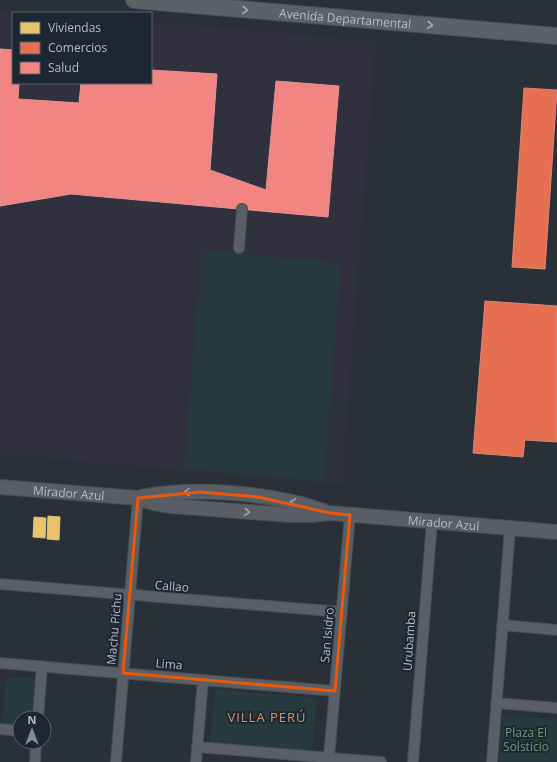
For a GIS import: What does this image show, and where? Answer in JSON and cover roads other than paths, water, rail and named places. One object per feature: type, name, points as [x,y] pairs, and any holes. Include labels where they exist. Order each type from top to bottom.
[{"type":"main road","name":"Avenida Departamental","points":[[134,0],[187,2],[557,36]]},
{"type":"street","points":[[239,248],[242,209]]},
{"type":"street","name":"Mirador Azul","points":[[0,487],[138,498],[154,503],[178,506],[289,515],[311,516],[330,513],[557,532]]},
{"type":"street","name":"Machu Pichu","points":[[116,762],[138,498]]},
{"type":"street","name":"San Isidro","points":[[329,758],[350,515]]},
{"type":"street","name":"Urubamba","points":[[413,762],[432,521]]},
{"type":"street","points":[[492,762],[510,528]]},
{"type":"street","name":"Callao","points":[[0,584],[342,612]]},
{"type":"street","points":[[502,625],[557,630]]},
{"type":"street","name":"Lima","points":[[0,663],[335,691]]},
{"type":"street","points":[[39,710],[42,666]]},
{"type":"street","points":[[196,762],[203,680]]},
{"type":"street","points":[[496,703],[557,708]]},
{"type":"street","points":[[0,729],[12,730]]},
{"type":"street","points":[[197,747],[380,762]]},
{"type":"street","points":[[35,762],[36,750]]},
{"type":"district","name":"VILLA PERÚ","points":[[267,717]]},
{"type":"park label","name":"Plaza El Solsticio","points":[[526,739]]}]
